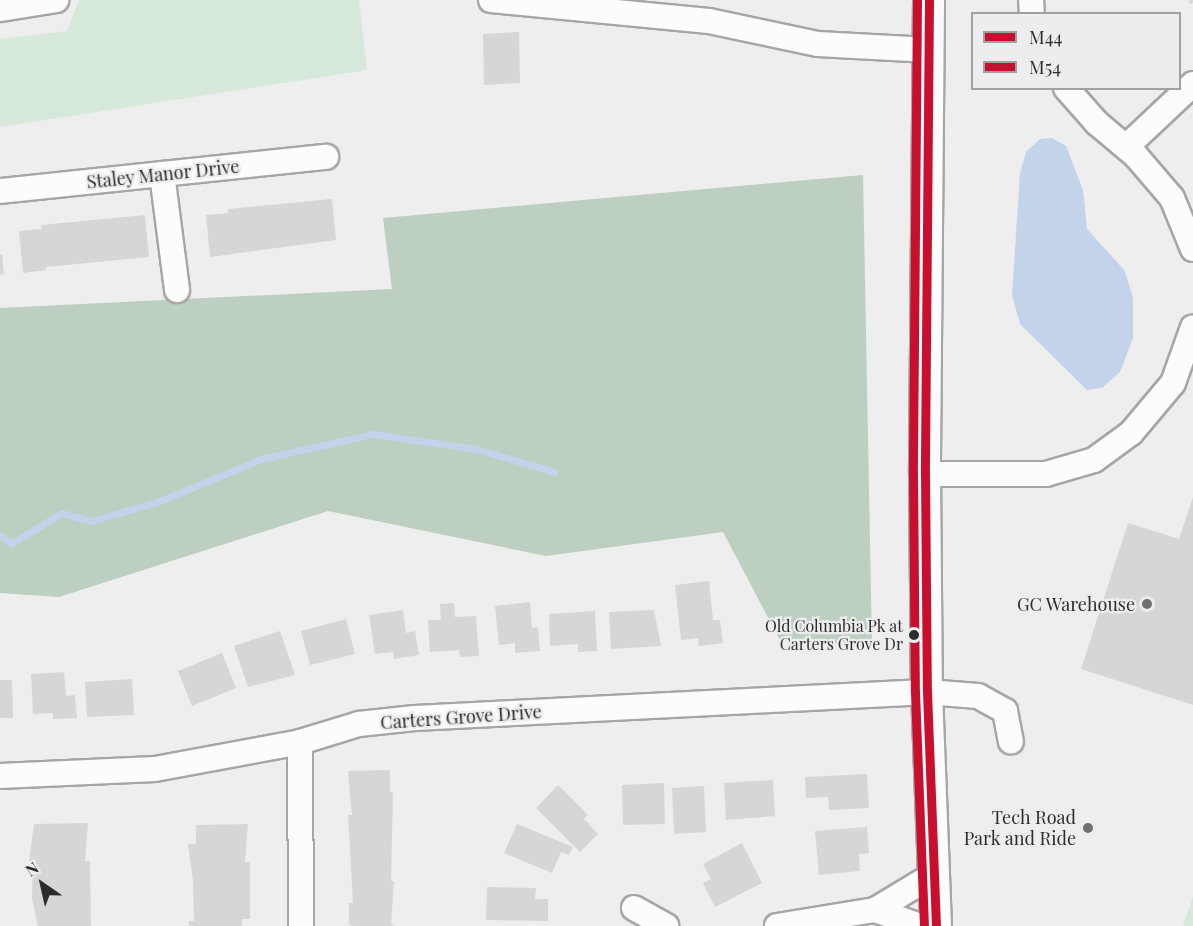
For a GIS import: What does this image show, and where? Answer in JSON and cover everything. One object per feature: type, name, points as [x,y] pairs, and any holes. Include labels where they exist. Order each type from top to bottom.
[{"type":"main road","points":[[929,0],[925,474],[927,692],[936,926]]},
{"type":"street","points":[[0,9],[56,0]]},
{"type":"street","points":[[491,0],[709,21],[818,44],[929,50]]},
{"type":"street","points":[[1126,147],[1193,84]]},
{"type":"street","points":[[1068,90],[1126,147],[1172,198],[1193,249]]},
{"type":"street","name":"Staley Manor Drive","points":[[0,191],[326,157]]},
{"type":"street","points":[[162,174],[177,290]]},
{"type":"street","points":[[925,474],[1046,474],[1094,460],[1131,433],[1173,383],[1193,327]]},
{"type":"street","name":"Carters Grove Drive","points":[[0,776],[155,769],[300,741],[359,723],[415,718],[927,692],[978,696],[1005,711],[1011,741]]},
{"type":"street","points":[[300,741],[301,926]]},
{"type":"street","points":[[777,926],[875,910],[933,875]]},
{"type":"street","points":[[634,908],[666,926]]},
{"type":"street","points":[[875,910],[920,926]]},
{"type":"path","points":[[1189,0],[1193,3]]},
{"type":"green space","points":[[79,0],[359,0],[367,70],[0,127],[0,39],[67,31]]},
{"type":"green space","points":[[863,175],[872,646],[780,640],[723,532],[546,556],[328,511],[59,597],[0,593],[0,308],[392,289],[383,218]]},
{"type":"green space","points":[[1193,897],[1193,926],[1183,926]]},
{"type":"water","points":[[1052,138],[1066,146],[1083,190],[1087,229],[1125,271],[1133,298],[1133,338],[1120,372],[1102,388],[1087,390],[1020,324],[1012,295],[1020,173],[1026,152],[1040,139]]},
{"type":"building","points":[[519,32],[520,83],[484,85],[483,34]]},
{"type":"building","points":[[332,199],[336,240],[210,257],[206,215],[228,213],[228,209]]},
{"type":"building","points":[[145,215],[149,257],[46,267],[46,270],[23,273],[19,231],[42,229],[41,225]]},
{"type":"building","points":[[0,255],[2,255],[4,274],[0,275]]},
{"type":"building","name":"GC Warehouse","points":[[1193,497],[1193,705],[1081,669],[1128,523],[1179,539]]},
{"type":"building","points":[[709,581],[713,620],[720,620],[723,643],[699,646],[698,638],[681,640],[675,585]]},
{"type":"building","points":[[530,602],[532,628],[538,627],[540,651],[515,653],[515,643],[499,645],[495,606]]},
{"type":"building","points":[[454,603],[455,617],[476,616],[479,656],[460,657],[459,650],[430,652],[428,620],[441,620],[440,604]]},
{"type":"building","points":[[403,610],[406,633],[415,631],[419,655],[394,659],[393,652],[375,654],[369,615]]},
{"type":"building","points":[[654,610],[661,646],[611,649],[609,612]]},
{"type":"building","points":[[595,611],[597,651],[578,652],[578,644],[550,646],[549,614]]},
{"type":"building","points":[[346,619],[355,654],[310,665],[301,631]]},
{"type":"building","points":[[280,631],[295,675],[248,687],[234,646]]},
{"type":"building","points":[[222,653],[236,688],[192,706],[178,671]]},
{"type":"building","points":[[64,672],[66,696],[75,695],[77,718],[53,719],[53,713],[33,714],[31,674]]},
{"type":"building","points":[[132,679],[134,715],[87,717],[85,682]]},
{"type":"building","points":[[0,680],[12,680],[13,718],[0,718]]},
{"type":"building","points":[[390,770],[390,792],[393,792],[391,881],[394,881],[391,924],[395,926],[353,926],[349,924],[349,903],[353,903],[348,815],[352,815],[348,771]]},
{"type":"building","points":[[867,774],[869,808],[829,810],[828,797],[806,798],[805,777]]},
{"type":"building","points":[[773,780],[775,816],[726,820],[724,783]]},
{"type":"building","points":[[664,783],[665,824],[623,825],[622,785]]},
{"type":"building","points":[[558,785],[588,815],[584,819],[598,834],[580,852],[536,808]]},
{"type":"building","points":[[704,786],[706,832],[674,834],[672,788]]},
{"type":"building","points":[[88,823],[85,861],[90,861],[91,926],[38,926],[32,898],[33,862],[29,862],[34,824]]},
{"type":"building","points":[[248,824],[245,862],[250,862],[250,919],[242,919],[242,926],[189,926],[189,921],[194,921],[193,881],[188,844],[196,844],[196,825]]},
{"type":"building","points":[[517,824],[573,847],[569,855],[561,852],[552,873],[504,853]]},
{"type":"building","points":[[867,827],[869,853],[859,854],[860,871],[819,875],[815,831]]},
{"type":"building","points":[[742,843],[762,883],[715,907],[703,883],[711,879],[703,864]]},
{"type":"building","points":[[487,887],[536,888],[535,899],[548,899],[548,921],[486,920]]},
{"type":"waterway","points":[[0,535],[11,544],[61,513],[91,521],[160,501],[261,459],[373,434],[477,449],[555,472]]},
{"type":"transit line","name":"M54","points":[[917,0],[913,474],[915,692],[924,926]]},
{"type":"transit line","name":"M44","points":[[929,0],[925,474],[927,692],[936,926]]},
{"type":"place","name":"GC Warehouse","points":[[1147,604]]},
{"type":"place","name":"Old Columbia Pk at Carters Grove Dr","points":[[914,635]]},
{"type":"place","name":"Tech Road Park and Ride","points":[[1088,828]]}]
